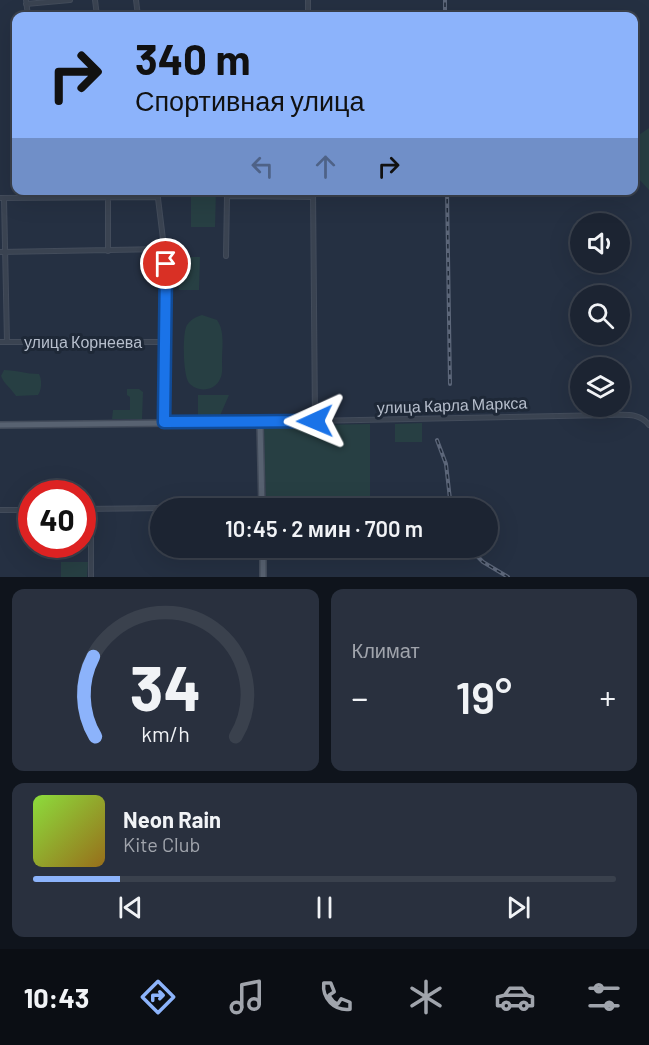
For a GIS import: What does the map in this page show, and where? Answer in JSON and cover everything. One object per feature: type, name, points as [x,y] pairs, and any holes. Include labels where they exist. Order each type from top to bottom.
[{"type":"main road","name":"улица Карла Маркса","points":[[0,425],[260,422]]},
{"type":"main road","points":[[260,422],[262,498]]},
{"type":"main road","points":[[263,558],[263,577]]},
{"type":"street","points":[[26,2],[70,0]]},
{"type":"street","points":[[108,196],[108,251]]},
{"type":"street","points":[[7,342],[2,252],[2,198],[157,196],[166,264],[164,422]]},
{"type":"street","points":[[226,256],[227,196],[313,197],[315,421]]},
{"type":"street","points":[[2,252],[164,249]]},
{"type":"street","name":"улица Корнеева","points":[[0,342],[165,342]]},
{"type":"street","name":"улица Карла Маркса","points":[[260,422],[609,415],[635,416],[645,420],[649,425]]},
{"type":"street","points":[[96,509],[150,509]]},
{"type":"street","points":[[0,510],[18,510]]},
{"type":"street","points":[[91,558],[91,577]]},
{"type":"green space","points":[[649,128],[649,190],[638,178],[638,136]]},
{"type":"green space","points":[[191,195],[216,195],[215,227],[191,227]]},
{"type":"green space","points":[[179,257],[200,257],[199,290],[179,290]]},
{"type":"green space","points":[[202,315],[217,320],[220,324],[222,340],[221,377],[218,383],[206,389],[197,388],[189,383],[185,372],[184,354],[184,336],[187,325],[194,318]]},
{"type":"green space","points":[[4,370],[39,374],[41,385],[38,395],[16,396],[2,379]]},
{"type":"green space","points":[[127,389],[139,389],[143,392],[142,419],[112,419],[113,410],[130,410],[130,397],[127,395]]},
{"type":"green space","points":[[198,395],[229,395],[219,418],[198,418]]},
{"type":"green space","points":[[422,423],[422,442],[395,442],[395,424]]},
{"type":"green space","points":[[370,424],[370,498],[266,498],[264,426]]},
{"type":"green space","points":[[61,562],[88,562],[87,577],[61,577]]},
{"type":"railway","points":[[445,0],[445,12]]},
{"type":"railway","points":[[447,195],[450,384]]},
{"type":"railway","points":[[437,440],[446,464],[450,498]]},
{"type":"railway","points":[[479,558],[508,577]]},
{"type":"route","points":[[166,264],[164,422],[315,421]]}]
